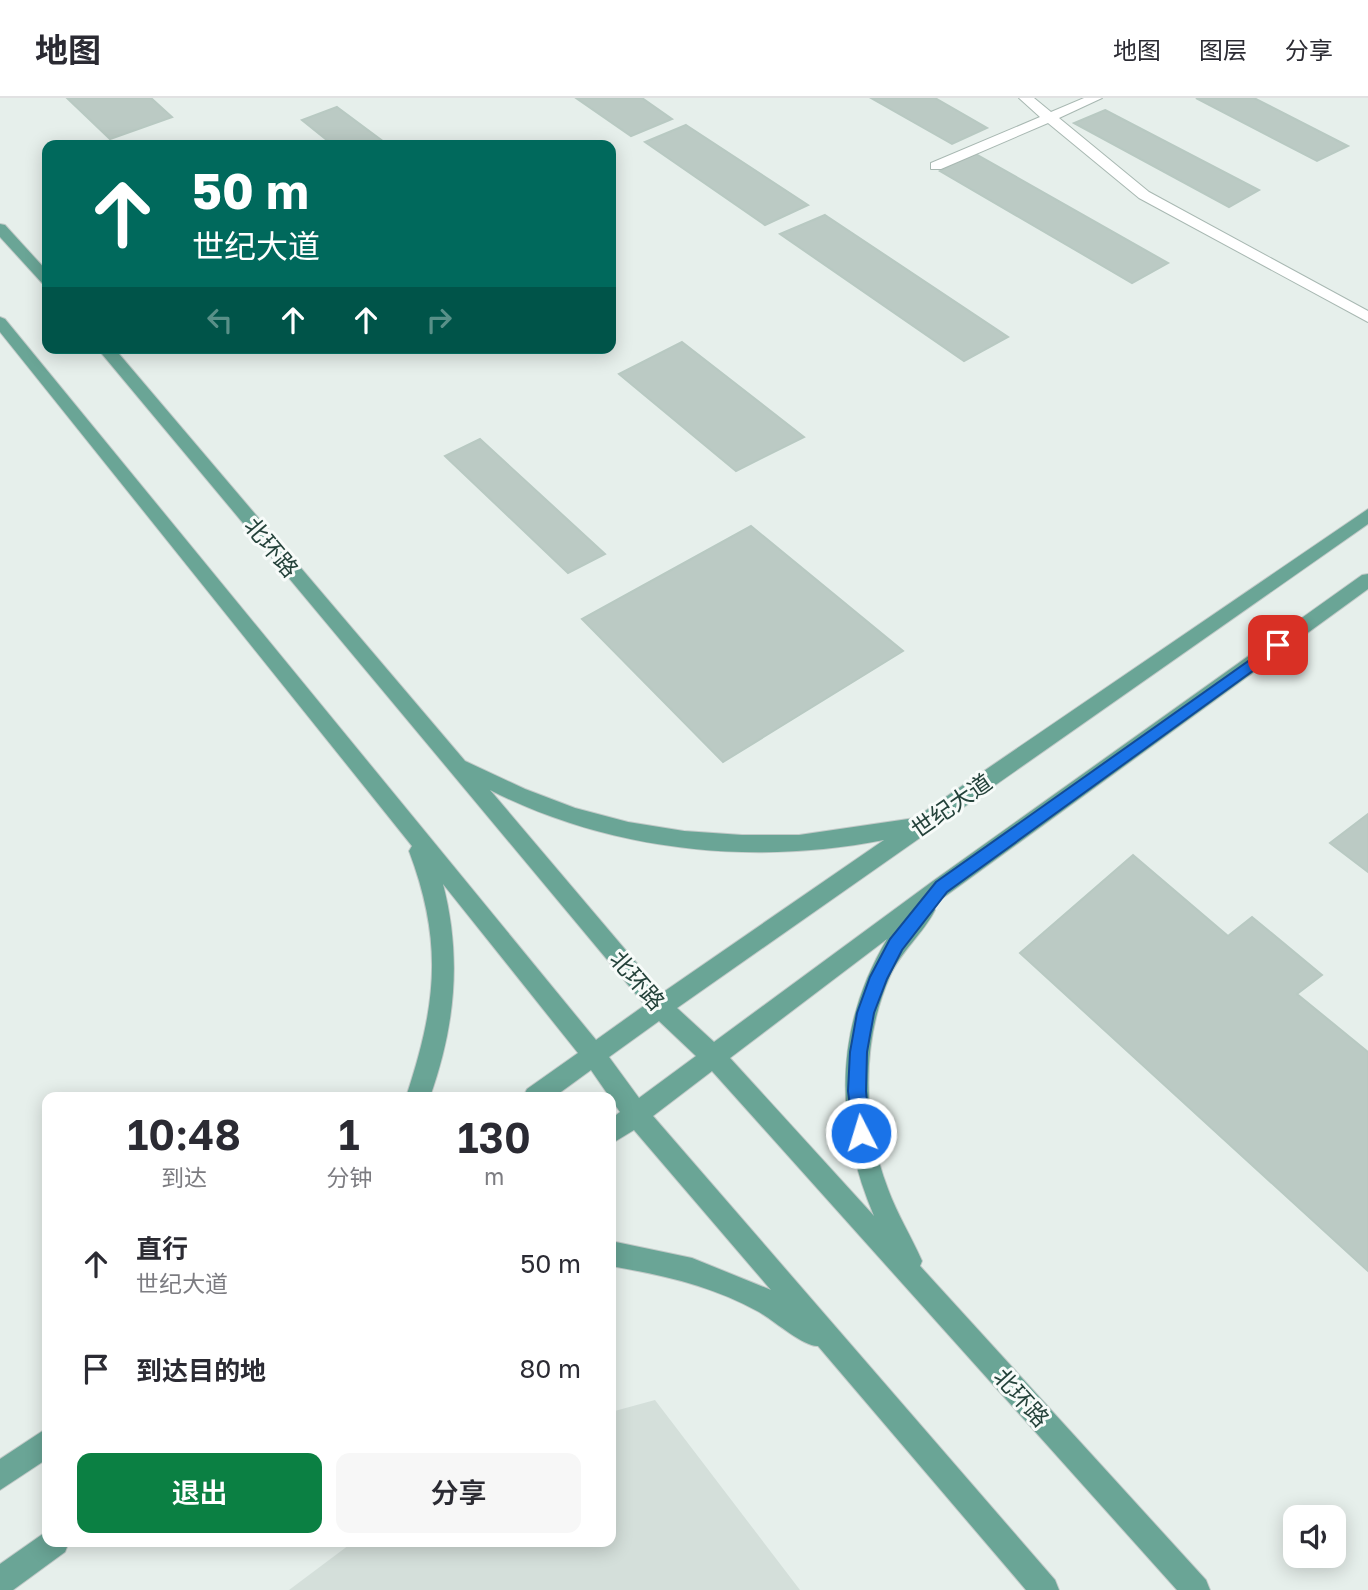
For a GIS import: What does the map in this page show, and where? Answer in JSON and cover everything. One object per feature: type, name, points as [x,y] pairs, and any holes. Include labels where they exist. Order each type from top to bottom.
[{"type":"main road","points":[[0,228],[42,274]]},
{"type":"main road","points":[[2,327],[594,1055],[636,1114],[1045,1590]]},
{"type":"main road","name":"北环路","points":[[110,354],[660,1007],[713,1056],[1196,1590]]},
{"type":"main road","name":"世纪大道","points":[[542,1092],[660,1007],[1368,515]]},
{"type":"main road","points":[[616,1129],[942,887],[1368,580]]},
{"type":"main road","points":[[453,761],[535,803],[631,832],[682,841],[744,845],[831,842],[925,823]]},
{"type":"main road","points":[[396,811],[415,840],[430,873],[439,909],[444,947],[445,988],[439,1029],[420,1092]]},
{"type":"main road","points":[[936,1303],[909,1261],[883,1208],[871,1176],[861,1133],[857,1091],[858,1052],[866,1013],[879,977],[896,944],[942,887]]},
{"type":"main road","points":[[616,1255],[663,1262],[712,1277],[760,1298],[806,1327],[848,1362]]},
{"type":"main road","points":[[0,1476],[42,1446]]},
{"type":"main road","points":[[0,1582],[48,1547]]},
{"type":"street","points":[[1026,98],[1144,195],[1368,317]]},
{"type":"street","points":[[936,166],[1096,98]]},
{"type":"shaded area","points":[[655,1400],[800,1590],[289,1590],[346,1547],[616,1547],[616,1411]]},
{"type":"building","points":[[67,98],[151,98],[172,117],[110,139]]},
{"type":"building","points":[[576,98],[642,98],[672,119],[631,136]]},
{"type":"building","points":[[871,98],[935,98],[987,128],[952,144]]},
{"type":"building","points":[[1196,98],[1254,98],[1348,146],[1317,161]]},
{"type":"building","points":[[337,107],[381,140],[327,140],[302,120]]},
{"type":"building","points":[[1105,110],[1259,190],[1229,207],[1074,123]]},
{"type":"building","points":[[686,125],[808,205],[765,225],[645,142]]},
{"type":"building","points":[[974,153],[1168,263],[1132,283],[940,171]]},
{"type":"building","points":[[825,215],[1008,337],[964,361],[780,234]]},
{"type":"building","points":[[682,342],[804,437],[736,471],[619,374]]},
{"type":"building","points":[[480,439],[605,554],[568,573],[445,456]]},
{"type":"building","points":[[751,526],[903,651],[723,762],[582,619]]},
{"type":"building","points":[[1368,814],[1368,872],[1330,843]]},
{"type":"building","points":[[1133,855],[1228,936],[1252,917],[1322,975],[1297,994],[1368,1052],[1368,1271],[1020,953]]},
{"type":"route","points":[[861,1133],[857,1091],[858,1052],[866,1013],[879,977],[896,944],[942,887],[1278,645]]}]
